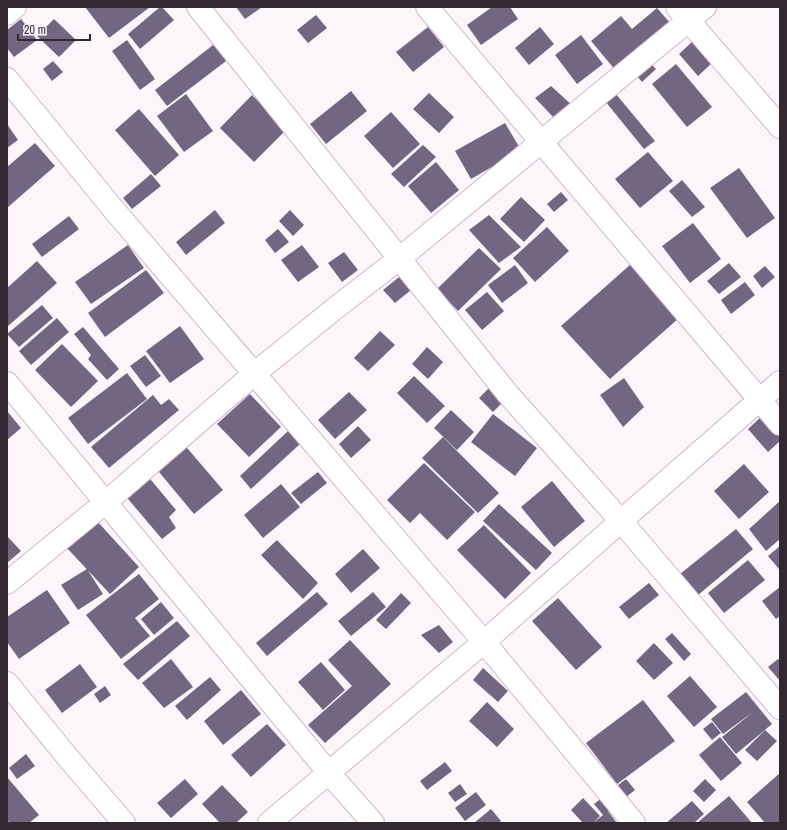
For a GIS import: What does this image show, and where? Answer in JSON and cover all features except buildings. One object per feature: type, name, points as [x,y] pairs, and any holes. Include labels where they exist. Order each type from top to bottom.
[{"type":"street","points":[[7,14],[15,7]]},
{"type":"street","points":[[198,7],[507,393],[621,520],[780,708]]},
{"type":"street","points":[[427,7],[780,424]]},
{"type":"street","points":[[7,583],[106,502],[254,374],[399,259],[541,142],[682,14],[705,7]]},
{"type":"street","points":[[682,14],[780,127]]},
{"type":"street","points":[[7,79],[114,210],[484,642],[634,823]]},
{"type":"street","points":[[269,823],[484,642],[621,520],[780,382]]},
{"type":"street","points":[[7,383],[329,773],[374,823]]},
{"type":"street","points":[[7,683],[124,823]]}]
